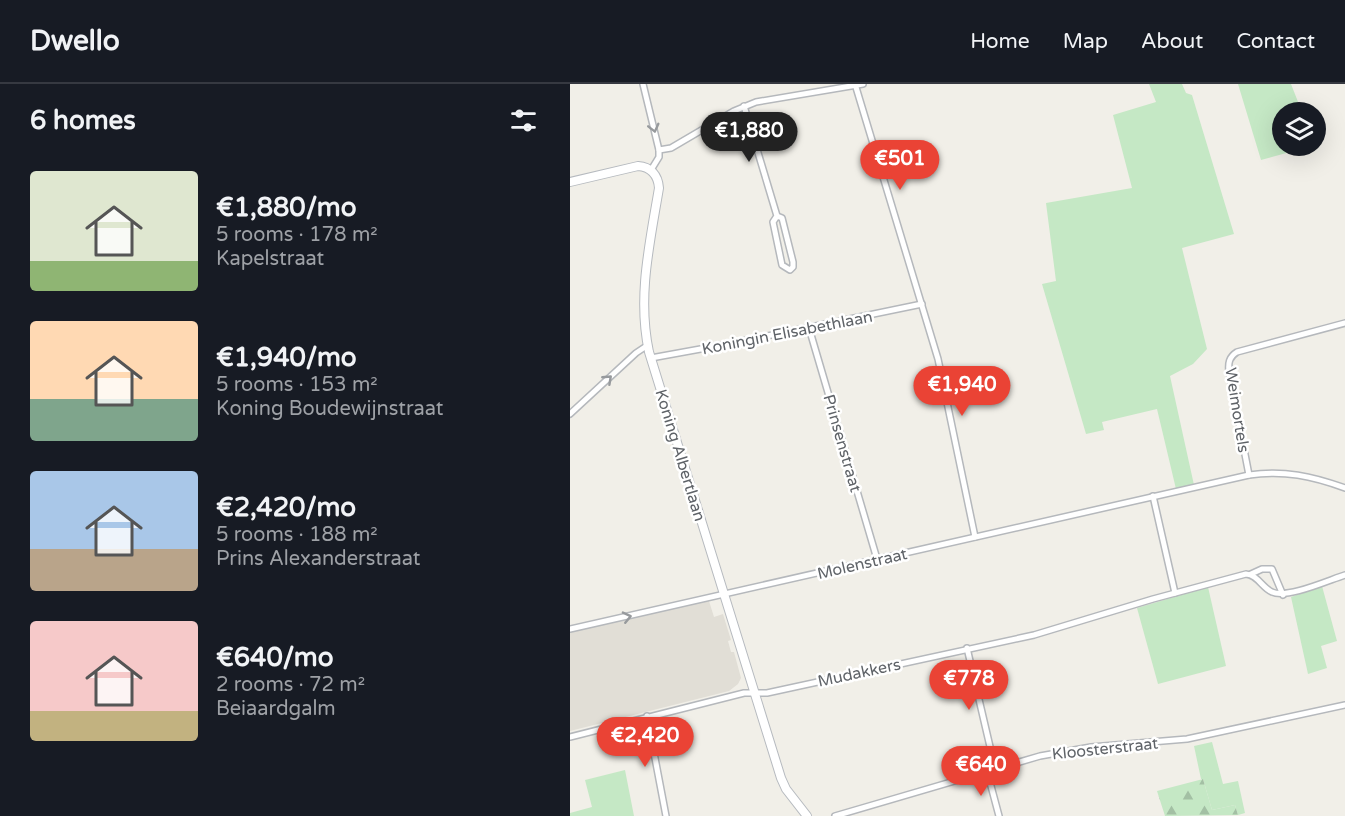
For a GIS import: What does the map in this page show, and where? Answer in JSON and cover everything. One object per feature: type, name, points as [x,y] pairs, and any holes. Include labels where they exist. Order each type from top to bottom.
[{"type":"main road","points":[[570,182],[633,166],[644,166],[651,170]]},
{"type":"main road","name":"Koning Albertlaan","points":[[651,170],[657,177],[659,186],[644,284],[644,315],[651,358],[783,784],[807,816]]},
{"type":"street","points":[[643,84],[659,150],[659,158],[651,170]]},
{"type":"street","points":[[659,150],[671,148],[744,106],[773,98],[862,84]]},
{"type":"street","points":[[855,85],[922,304],[945,393],[975,537]]},
{"type":"street","points":[[744,106],[777,216],[774,222],[782,265],[790,270],[793,262],[782,218],[777,216]]},
{"type":"street","name":"Koningin Elisabethlaan","points":[[651,358],[922,304]]},
{"type":"street","name":"Weimortels","points":[[1249,475],[1229,372],[1232,356],[1237,352],[1345,323]]},
{"type":"street","name":"Prinsenstraat","points":[[809,327],[877,559]]},
{"type":"street","points":[[570,414],[636,353],[648,345]]},
{"type":"street","name":"Molenstraat","points":[[570,629],[1249,475],[1284,472],[1317,478],[1345,488]]},
{"type":"street","points":[[1153,496],[1175,593]]},
{"type":"street","name":"Mudakkers","points":[[570,737],[744,693],[766,693],[1034,635],[1239,575],[1251,574],[1254,571],[1272,569],[1282,594]]},
{"type":"street","points":[[1251,574],[1269,591],[1282,594],[1345,575]]},
{"type":"street","points":[[967,648],[995,768]]},
{"type":"street","name":"Kloosterstraat","points":[[835,816],[1040,756],[1074,749],[1211,735],[1345,705]]},
{"type":"street","points":[[647,716],[666,816]]},
{"type":"street","points":[[987,771],[999,816]]},
{"type":"shaded area","points":[[709,601],[714,617],[723,614],[731,640],[728,641],[731,652],[734,652],[741,678],[738,684],[729,691],[570,731],[570,631]]},
{"type":"green space","points":[[1149,84],[1182,84],[1186,93],[1192,95],[1234,234],[1182,248],[1207,349],[1193,364],[1170,376],[1194,485],[1176,489],[1157,409],[1102,422],[1104,430],[1086,434],[1042,284],[1056,281],[1046,203],[1132,188],[1113,115],[1156,102]]},
{"type":"green space","points":[[1238,84],[1291,84],[1298,102],[1272,102],[1272,156],[1276,156],[1261,160]]},
{"type":"green space","points":[[1322,586],[1337,641],[1321,646],[1327,668],[1308,674],[1291,597]]},
{"type":"green space","points":[[1208,587],[1226,666],[1158,684],[1137,608]]},
{"type":"green space","points":[[1212,742],[1223,784],[1238,781],[1245,813],[1238,815],[1235,805],[1212,810],[1203,779],[1201,779],[1194,746]]},
{"type":"green space","points":[[625,770],[634,816],[570,816],[570,813],[592,807],[585,780]]},
{"type":"green space","points":[[1203,779],[1212,810],[1235,805],[1238,815],[1165,816],[1157,791]]}]
